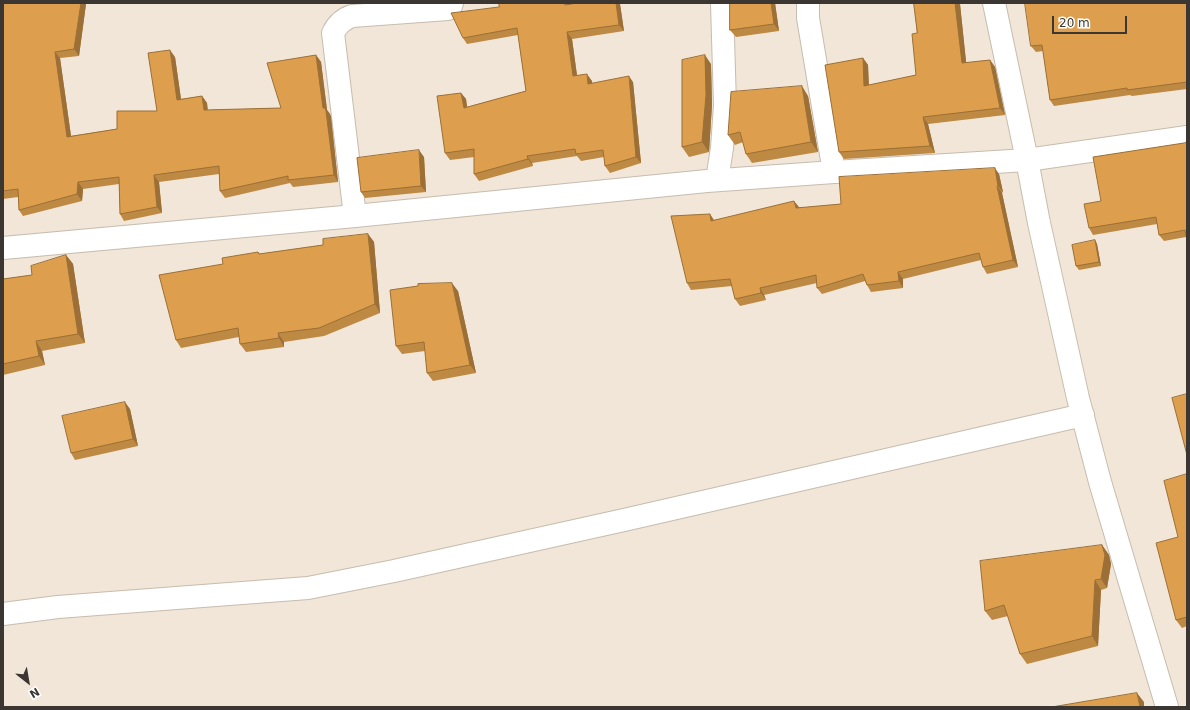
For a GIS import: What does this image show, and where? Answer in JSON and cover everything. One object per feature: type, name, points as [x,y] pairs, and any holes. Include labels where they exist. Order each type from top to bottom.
[{"type":"street","points":[[355,216],[333,33],[340,23],[346,18],[352,16],[448,9],[452,3]]},
{"type":"street","points":[[717,180],[722,148],[725,105],[722,3]]},
{"type":"street","points":[[808,3],[808,18],[834,172]]},
{"type":"street","points":[[994,3],[1039,223],[1078,398],[1100,482],[1166,707]]},
{"type":"street","points":[[3,248],[355,216],[717,180],[1027,160],[1187,137]]},
{"type":"street","points":[[3,614],[58,607],[308,588],[402,569],[624,520],[1083,415]]},
{"type":"building","points":[[3,3],[81,3],[74,49],[55,52],[67,137],[117,129],[117,111],[157,111],[148,53],[170,50],[177,100],[202,96],[204,110],[281,108],[267,63],[316,55],[323,108],[325,108],[326,111],[334,175],[288,180],[288,176],[220,191],[219,166],[154,175],[157,207],[120,214],[119,177],[78,182],[77,194],[19,210],[18,189],[3,191]]},
{"type":"building","points":[[499,3],[564,3],[565,5],[577,3],[616,3],[619,25],[567,32],[573,76],[587,74],[588,84],[629,76],[636,157],[605,166],[603,150],[576,154],[575,149],[527,156],[528,159],[474,174],[474,149],[445,153],[437,96],[461,93],[464,108],[526,91],[517,28],[463,38],[451,13],[499,7]]},
{"type":"building","points":[[730,3],[771,3],[774,24],[730,30]]},
{"type":"building","points":[[914,3],[955,3],[962,63],[990,60],[1000,108],[923,117],[930,146],[839,152],[825,65],[863,58],[864,86],[916,75],[912,34],[917,33]]},
{"type":"building","points":[[1025,3],[1187,3],[1187,82],[1127,90],[1127,88],[1050,100],[1042,45],[1031,46]]},
{"type":"building","points":[[705,55],[706,95],[702,142],[682,147],[682,60]]},
{"type":"building","points":[[802,86],[811,142],[746,154],[740,132],[728,135],[731,92]]},
{"type":"building","points":[[1187,142],[1187,241],[1185,230],[1159,235],[1156,217],[1089,228],[1084,204],[1101,201],[1093,157]]},
{"type":"building","points":[[419,150],[421,186],[361,192],[357,158]]},
{"type":"building","points":[[995,168],[997,186],[1013,260],[983,267],[979,253],[898,272],[899,281],[867,285],[863,274],[817,288],[816,275],[760,288],[761,293],[735,299],[730,279],[687,283],[671,216],[710,214],[711,221],[794,201],[796,208],[841,204],[839,177]]},
{"type":"building","points":[[368,234],[375,304],[319,328],[278,333],[279,338],[240,344],[238,328],[176,340],[159,275],[223,264],[222,258],[258,252],[259,254],[323,245],[323,239]]},
{"type":"building","points":[[1095,240],[1099,262],[1076,266],[1072,245]]},
{"type":"building","points":[[66,255],[78,334],[36,341],[39,356],[3,364],[3,279],[32,275],[31,266]]},
{"type":"building","points":[[452,283],[470,365],[427,373],[424,342],[396,346],[390,290],[418,286],[418,284]]},
{"type":"building","points":[[1187,394],[1187,455],[1172,398]]},
{"type":"building","points":[[125,402],[133,439],[71,453],[62,416]]},
{"type":"building","points":[[1187,474],[1187,617],[1176,620],[1156,543],[1178,537],[1164,481]]},
{"type":"building","points":[[1102,545],[1105,555],[1101,579],[1095,580],[1092,636],[1020,654],[1004,605],[985,611],[980,561]]},
{"type":"building","points":[[1137,693],[1140,707],[1052,707]]}]
